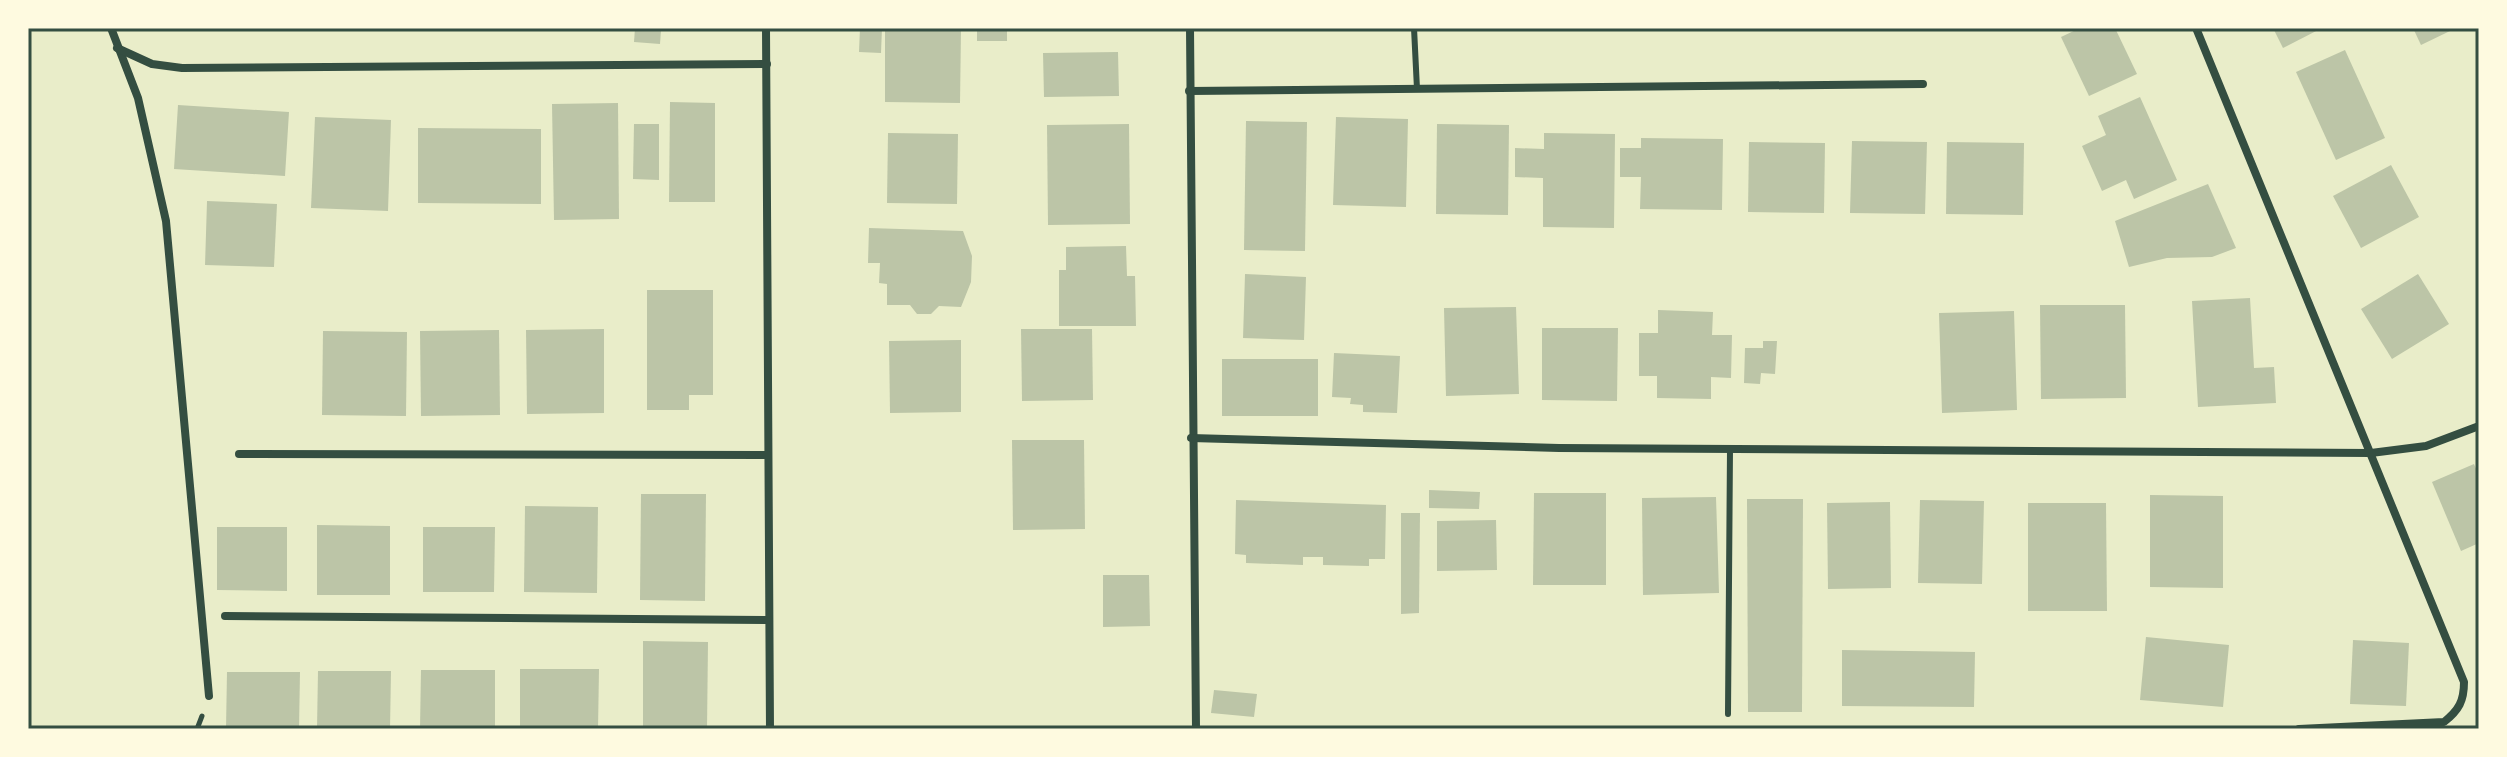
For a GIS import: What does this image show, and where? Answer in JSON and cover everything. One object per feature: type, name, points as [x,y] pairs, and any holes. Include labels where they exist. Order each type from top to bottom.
[{"type":"street","points":[[111,28],[138,98],[166,221],[209,696]]},
{"type":"street","points":[[766,28],[770,729]]},
{"type":"street","points":[[1190,28],[1191,438],[1196,729]]},
{"type":"street","points":[[2196,28],[2464,682],[2464,697],[2457,711],[2444,722],[2299,729]]},
{"type":"street","points":[[117,48],[152,64],[182,68],[767,64]]},
{"type":"street","points":[[1189,91],[1923,84]]},
{"type":"street","points":[[1191,438],[1730,449],[2371,453],[2426,446],[2479,426]]},
{"type":"street","points":[[239,454],[767,455]]},
{"type":"street","points":[[225,616],[769,620]]},
{"type":"lane","points":[[1414,28],[1417,89]]},
{"type":"lane","points":[[1728,714],[1730,449]]},
{"type":"building","points":[[635,28],[661,30],[660,44],[634,42]]},
{"type":"building","points":[[860,28],[882,28],[881,53],[859,52]]},
{"type":"building","points":[[885,28],[961,28],[960,103],[885,102]]},
{"type":"building","points":[[977,28],[1007,28],[1007,41],[977,41]]},
{"type":"building","points":[[2080,28],[2115,28],[2137,74],[2089,96],[2061,37]]},
{"type":"building","points":[[2273,28],[2322,28],[2283,48]]},
{"type":"building","points":[[2413,28],[2449,28],[2450,31],[2421,45]]},
{"type":"building","points":[[2345,50],[2385,138],[2336,160],[2296,72]]},
{"type":"building","points":[[1118,52],[1119,96],[1044,97],[1043,53]]},
{"type":"building","points":[[2140,97],[2177,180],[2134,199],[2126,180],[2102,191],[2082,146],[2106,135],[2098,116]]},
{"type":"building","points":[[670,102],[715,103],[715,202],[669,202]]},
{"type":"building","points":[[618,103],[619,219],[554,220],[552,104]]},
{"type":"building","points":[[178,105],[289,112],[285,176],[174,169]]},
{"type":"building","points":[[315,117],[391,120],[388,211],[311,208]]},
{"type":"building","points":[[1336,117],[1408,119],[1406,207],[1333,205]]},
{"type":"building","points":[[1246,121],[1307,122],[1305,251],[1244,250]]},
{"type":"building","points":[[634,124],[659,124],[659,180],[633,179]]},
{"type":"building","points":[[1129,124],[1130,224],[1048,225],[1047,125]]},
{"type":"building","points":[[1437,124],[1509,125],[1508,215],[1436,214]]},
{"type":"building","points":[[418,128],[541,129],[541,204],[418,203]]},
{"type":"building","points":[[888,133],[958,134],[957,204],[887,203]]},
{"type":"building","points":[[1544,133],[1615,134],[1614,228],[1543,227],[1543,178],[1515,177],[1515,148],[1544,149]]},
{"type":"building","points":[[1641,138],[1723,139],[1722,210],[1640,209],[1641,177],[1620,177],[1620,148],[1641,148]]},
{"type":"building","points":[[1852,141],[1927,142],[1925,214],[1850,213]]},
{"type":"building","points":[[1749,142],[1825,143],[1824,213],[1748,212]]},
{"type":"building","points":[[1947,142],[2024,143],[2023,215],[1946,214]]},
{"type":"building","points":[[2391,165],[2419,217],[2361,248],[2333,196]]},
{"type":"building","points":[[2208,184],[2236,248],[2212,257],[2167,258],[2129,267],[2115,221]]},
{"type":"building","points":[[207,201],[277,204],[274,267],[205,265]]},
{"type":"building","points":[[869,228],[963,231],[972,256],[971,282],[961,307],[939,306],[931,314],[917,314],[910,305],[887,305],[887,284],[879,283],[880,263],[868,263]]},
{"type":"building","points":[[1126,246],[1127,276],[1135,276],[1136,326],[1059,326],[1059,270],[1066,270],[1066,247]]},
{"type":"building","points":[[1245,274],[1306,277],[1304,340],[1243,338]]},
{"type":"building","points":[[2418,274],[2449,324],[2392,359],[2361,309]]},
{"type":"building","points":[[647,290],[713,290],[713,395],[689,395],[689,410],[647,410]]},
{"type":"building","points":[[2250,298],[2254,368],[2274,367],[2276,403],[2198,407],[2192,301]]},
{"type":"building","points":[[2040,305],[2125,305],[2126,398],[2041,399]]},
{"type":"building","points":[[1516,307],[1519,394],[1446,396],[1444,308]]},
{"type":"building","points":[[1658,310],[1713,312],[1712,335],[1732,335],[1731,378],[1711,377],[1711,399],[1657,398],[1657,376],[1639,376],[1639,333],[1658,333]]},
{"type":"building","points":[[2014,311],[2017,410],[1942,413],[1939,313]]},
{"type":"building","points":[[1542,328],[1618,328],[1617,401],[1542,400]]},
{"type":"building","points":[[604,329],[604,413],[527,414],[526,330]]},
{"type":"building","points":[[1021,329],[1092,329],[1093,400],[1022,401]]},
{"type":"building","points":[[499,330],[500,415],[421,416],[420,331]]},
{"type":"building","points":[[323,331],[407,332],[406,416],[322,415]]},
{"type":"building","points":[[961,340],[961,412],[890,413],[889,341]]},
{"type":"building","points":[[1763,341],[1777,341],[1775,374],[1761,373],[1760,384],[1744,383],[1745,348],[1763,348]]},
{"type":"building","points":[[1334,353],[1400,356],[1397,413],[1363,412],[1363,405],[1350,404],[1351,398],[1332,397]]},
{"type":"building","points":[[1222,359],[1318,359],[1318,416],[1222,416]]},
{"type":"building","points":[[1012,440],[1084,440],[1085,529],[1013,530]]},
{"type":"building","points":[[2474,464],[2479,476],[2479,543],[2461,551],[2432,482]]},
{"type":"building","points":[[1429,490],[1480,492],[1479,509],[1429,508]]},
{"type":"building","points":[[1534,493],[1606,493],[1606,585],[1533,585]]},
{"type":"building","points":[[641,494],[706,494],[705,601],[640,600]]},
{"type":"building","points":[[2150,495],[2223,496],[2223,588],[2150,587]]},
{"type":"building","points":[[1716,497],[1719,593],[1643,595],[1642,498]]},
{"type":"building","points":[[1747,499],[1803,499],[1802,712],[1748,712]]},
{"type":"building","points":[[1236,500],[1386,505],[1385,559],[1369,559],[1369,566],[1323,565],[1323,557],[1303,557],[1303,565],[1246,563],[1246,555],[1235,554]]},
{"type":"building","points":[[1920,500],[1984,501],[1982,584],[1918,583]]},
{"type":"building","points":[[1890,502],[1891,588],[1828,589],[1827,503]]},
{"type":"building","points":[[2028,503],[2106,503],[2107,611],[2028,611]]},
{"type":"building","points":[[525,506],[598,507],[597,593],[524,592]]},
{"type":"building","points":[[1401,513],[1420,513],[1419,613],[1401,614]]},
{"type":"building","points":[[1496,520],[1497,570],[1437,571],[1437,521]]},
{"type":"building","points":[[317,525],[390,526],[390,595],[317,595]]},
{"type":"building","points":[[217,527],[287,527],[287,591],[217,590]]},
{"type":"building","points":[[423,527],[495,527],[494,592],[423,592]]},
{"type":"building","points":[[1103,575],[1149,575],[1150,626],[1103,627]]},
{"type":"building","points":[[2146,637],[2229,645],[2223,707],[2140,700]]},
{"type":"building","points":[[2353,640],[2409,643],[2406,706],[2350,704]]},
{"type":"building","points":[[643,641],[708,642],[707,729],[643,729]]},
{"type":"building","points":[[1842,650],[1975,652],[1974,707],[1842,706]]},
{"type":"building","points":[[520,669],[599,669],[598,729],[520,729]]},
{"type":"building","points":[[421,670],[495,670],[495,729],[420,729]]},
{"type":"building","points":[[318,671],[391,671],[390,729],[317,729]]},
{"type":"building","points":[[227,672],[300,672],[299,729],[226,729]]},
{"type":"building","points":[[1214,690],[1257,694],[1254,717],[1211,713]]}]
